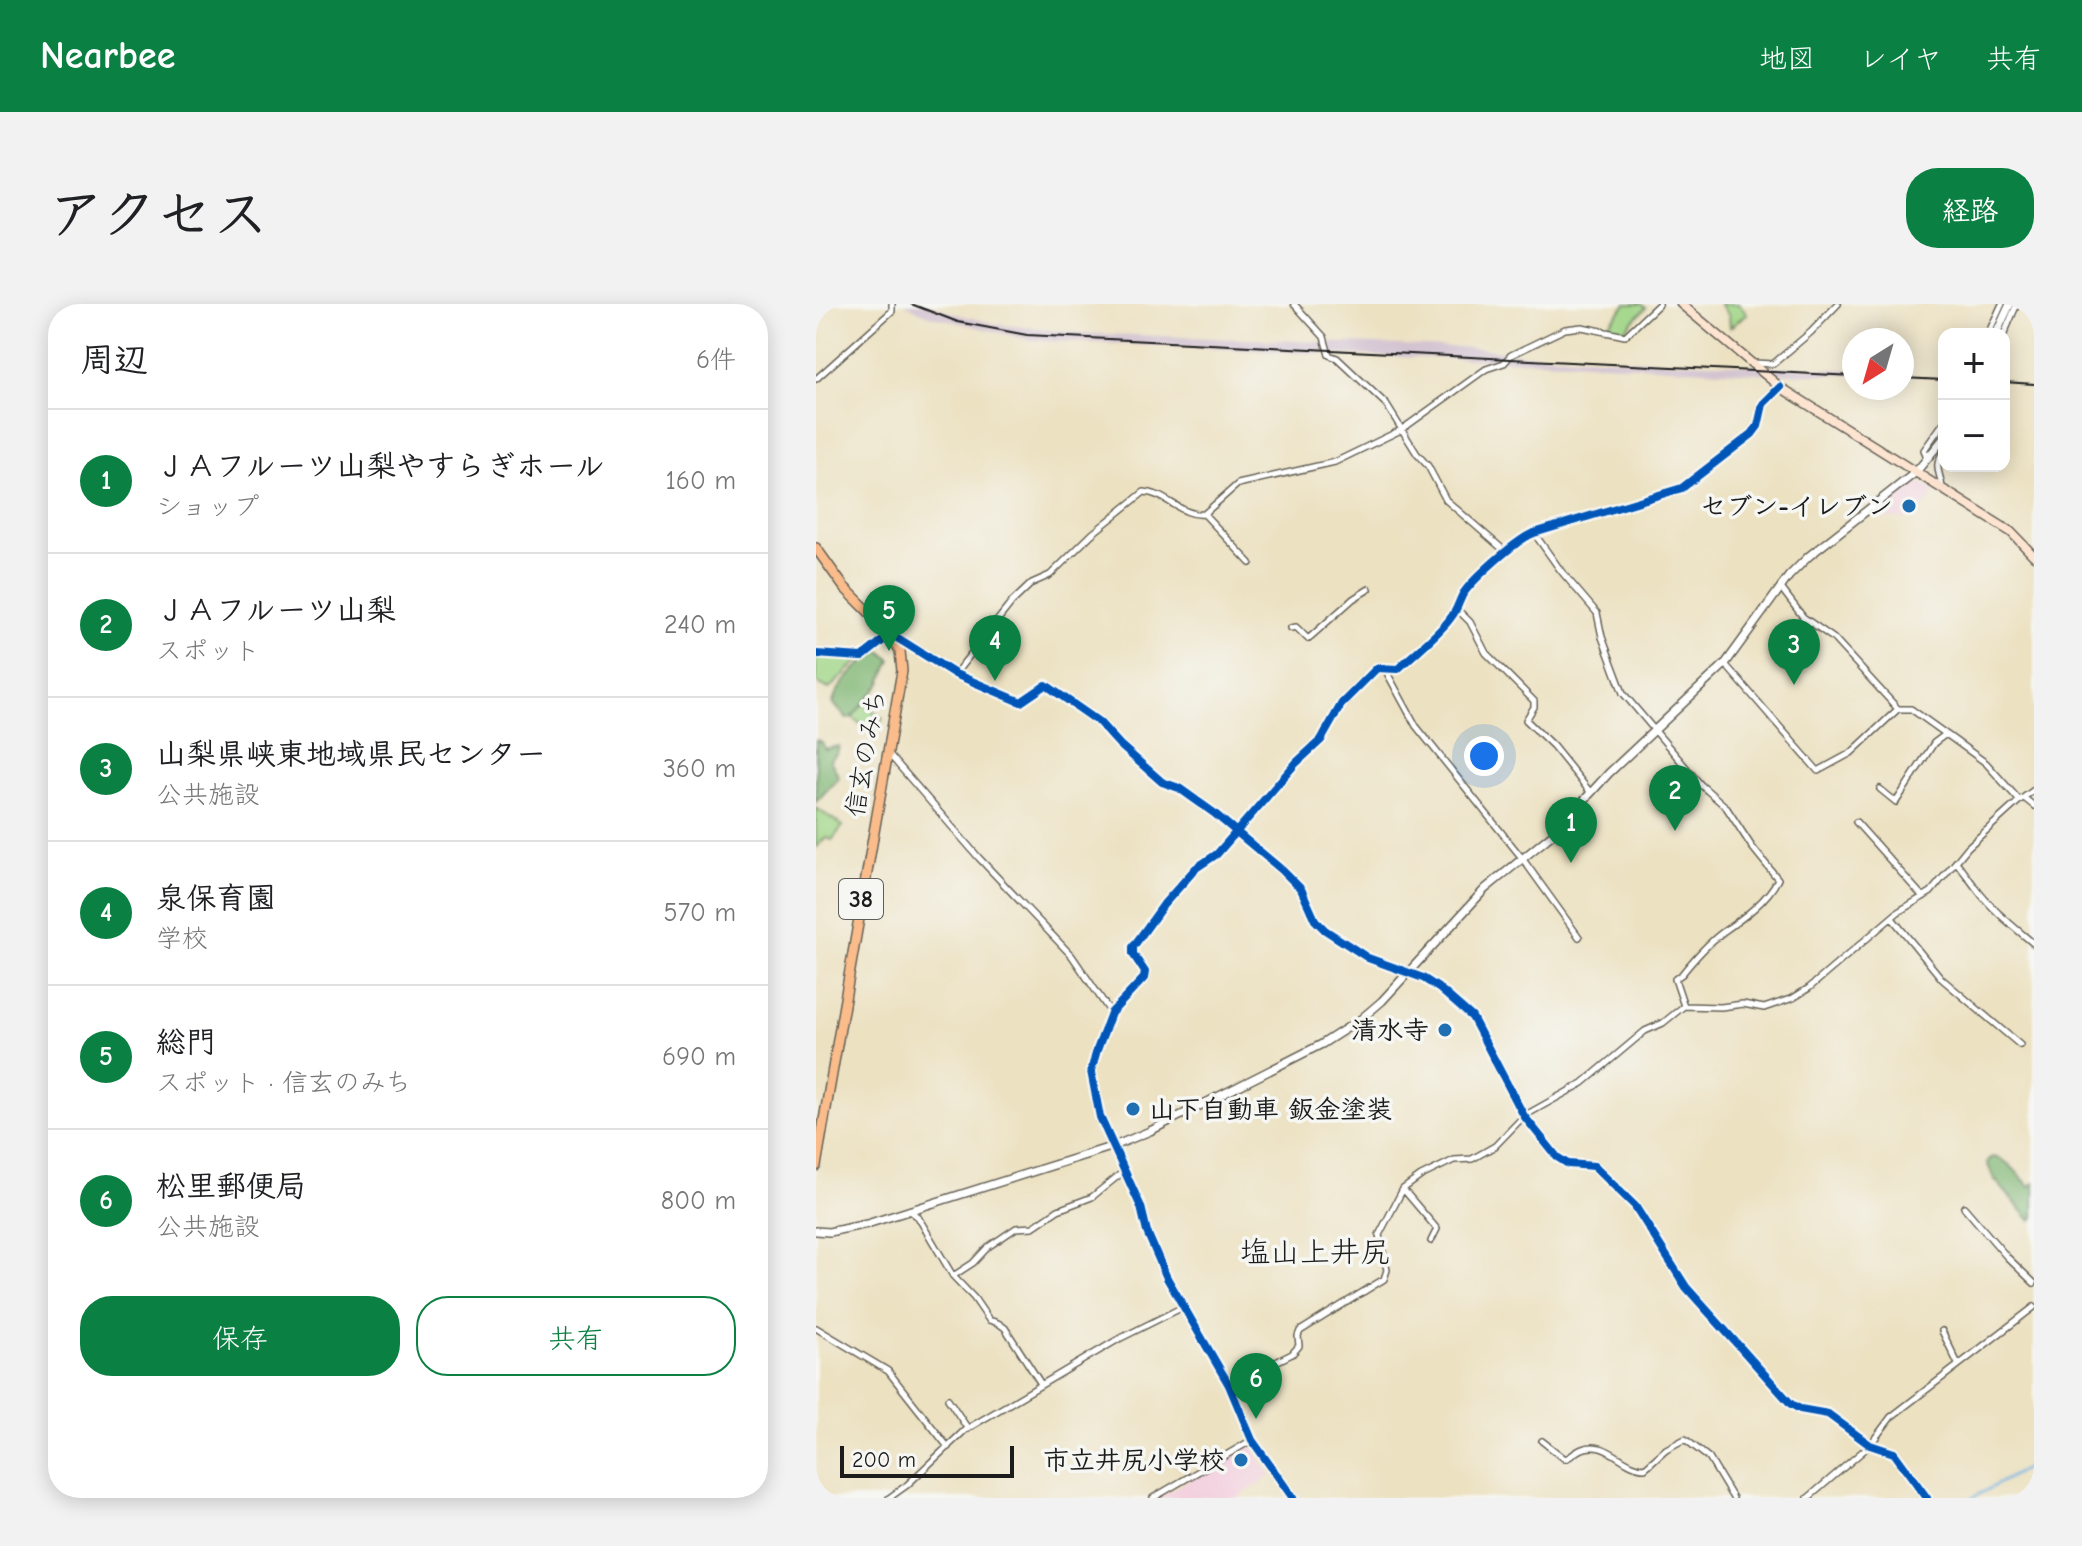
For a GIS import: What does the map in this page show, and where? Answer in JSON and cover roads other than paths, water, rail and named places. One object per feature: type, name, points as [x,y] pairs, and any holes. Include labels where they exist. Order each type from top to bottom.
[{"type":"main road","points":[[1681,304],[1780,387],[2011,532],[2034,556]]},
{"type":"main road","name":"38","points":[[816,548],[844,587],[891,634]]},
{"type":"main road","name":"信玄のみち","points":[[816,1166],[902,671],[900,651],[891,634]]},
{"type":"street","points":[[816,379],[892,311],[892,304]]},
{"type":"street","points":[[1294,304],[1324,337],[1329,355],[1337,358],[1386,404],[1428,466],[1446,500],[1506,552]]},
{"type":"street","points":[[955,674],[1012,602],[1032,583],[1050,575],[1092,534],[1144,492],[1164,498],[1194,515],[1204,514],[1238,484],[1335,462],[1401,430],[1486,369],[1504,363],[1511,355],[1573,327],[1627,336],[1659,304]]},
{"type":"street","points":[[1749,363],[1773,364],[1838,304]]},
{"type":"street","points":[[1991,328],[2002,304]]},
{"type":"street","points":[[1999,328],[2010,304]]},
{"type":"street","points":[[2007,328],[2017,304]]},
{"type":"street","points":[[1293,1498],[1252,1440],[1229,1385],[1167,1278],[1147,1232],[1141,1207],[1100,1117],[1091,1071],[1111,1013],[1144,978],[1145,972],[1133,954],[1133,947],[1164,904],[1196,868],[1217,854],[1296,763],[1321,740],[1345,699],[1377,668],[1386,671],[1398,669],[1444,626],[1463,593],[1506,552],[1534,533],[1682,488],[1752,434],[1758,426],[1763,404],[1780,387]]},
{"type":"street","points":[[1927,460],[1924,450],[1938,430]]},
{"type":"street","points":[[816,1231],[829,1232],[867,1224],[1114,1146],[1322,1044],[1361,1019],[1382,1001],[1458,916],[1505,870],[1554,833],[1591,793],[1725,664],[1781,588],[1809,556],[1916,472],[1938,446]]},
{"type":"street","points":[[1938,459],[1936,470],[1942,481],[1942,489]]},
{"type":"street","points":[[1204,514],[1250,563]]},
{"type":"street","points":[[1534,533],[1597,613],[1617,682],[1638,713],[1701,785],[1726,807],[1778,879],[1746,916],[1721,934],[1675,979],[1684,1006]]},
{"type":"street","points":[[1781,588],[1803,617],[1833,638],[1898,709]]},
{"type":"street","points":[[1291,628],[1296,627],[1308,639],[1353,599],[1369,589]]},
{"type":"street","points":[[1456,608],[1470,622],[1486,653],[1534,701],[1526,720],[1553,746],[1591,793]]},
{"type":"street","points":[[816,654],[862,657],[891,634],[955,674],[1021,702]]},
{"type":"street","points":[[1725,664],[1818,771],[1851,753],[1898,709],[1911,709],[1986,763],[2022,799],[2034,806]]},
{"type":"street","points":[[1386,671],[1416,726],[1522,858],[1579,937]]},
{"type":"street","points":[[1018,712],[1021,702],[1046,685],[1099,722],[1162,782],[1179,788],[1295,881],[1318,924],[1325,930],[1368,958],[1409,972],[1440,989],[1472,1017],[1524,1116],[1562,1161],[1574,1166],[1594,1166],[1635,1206],[1686,1287],[1791,1404],[1800,1409],[1828,1414],[1870,1445],[1899,1456],[1927,1498]]},
{"type":"street","points":[[1880,789],[1896,802],[1934,743],[1946,734]]},
{"type":"street","points":[[887,751],[979,858],[1072,956],[1111,1013]]},
{"type":"street","points":[[1229,1385],[1292,1354],[1299,1346],[1300,1331],[1377,1287],[1387,1270],[1379,1235],[1403,1189],[1421,1176],[1454,1160],[1472,1159],[1495,1146],[1524,1116],[1583,1083],[1645,1031],[1663,1023],[1684,1006],[1743,1004],[1764,1008],[1793,998],[1809,988],[1892,918],[1931,892],[1968,847],[2034,790]]},
{"type":"street","points":[[1856,822],[1923,897]]},
{"type":"street","points":[[1956,862],[1971,877],[1975,887],[2016,930],[2034,944]]},
{"type":"street","points":[[1892,918],[1942,979],[2020,1045]]},
{"type":"street","points":[[953,1276],[1016,1228],[1033,1227],[1058,1210],[1092,1197],[1123,1172]]},
{"type":"street","points":[[1403,1189],[1437,1229],[1431,1241]]},
{"type":"street","points":[[1964,1207],[2034,1283]]},
{"type":"street","points":[[909,1210],[929,1233],[953,1276],[989,1320],[1005,1328],[1041,1384]]},
{"type":"street","points":[[889,1498],[968,1429],[1117,1340],[1183,1307]]},
{"type":"street","points":[[1808,1498],[1870,1445],[1891,1417],[2034,1307]]},
{"type":"street","points":[[816,1328],[888,1371],[948,1447]]},
{"type":"street","points":[[1942,1331],[1958,1364]]},
{"type":"street","points":[[948,1399],[968,1429]]},
{"type":"street","points":[[1542,1441],[1565,1459],[1588,1448],[1608,1450],[1640,1469],[1685,1439],[1709,1458],[1733,1498]]},
{"type":"street","points":[[1153,1498],[1252,1440]]},
{"type":"waterway","points":[[1972,1498],[2034,1464]]},
{"type":"railway","points":[[911,304],[958,322],[1027,335],[1842,375]]},
{"type":"railway","points":[[1914,379],[1938,380]]},
{"type":"railway","points":[[2010,382],[2034,384]]},
{"type":"place","name":"セブン-イレブン","points":[[1909,506]]},
{"type":"place","name":"総門","points":[[889,651]]},
{"type":"place","name":"泉保育園","points":[[995,681]]},
{"type":"place","name":"山梨県峡東地域県民センター","points":[[1794,685]]},
{"type":"place","name":"ＪＡフルーツ山梨","points":[[1675,831]]},
{"type":"place","name":"ＪＡフルーツ山梨やすらぎホール","points":[[1571,863]]},
{"type":"place","name":"清水寺","points":[[1445,1030]]},
{"type":"place","name":"山下自動車 鈑金塗装","points":[[1133,1109]]},
{"type":"place","name":"松里郵便局","points":[[1256,1419]]},
{"type":"place","name":"市立井尻小学校","points":[[1241,1460]]},
{"type":"district","name":"塩山上井尻","points":[[1315,1252]]}]
